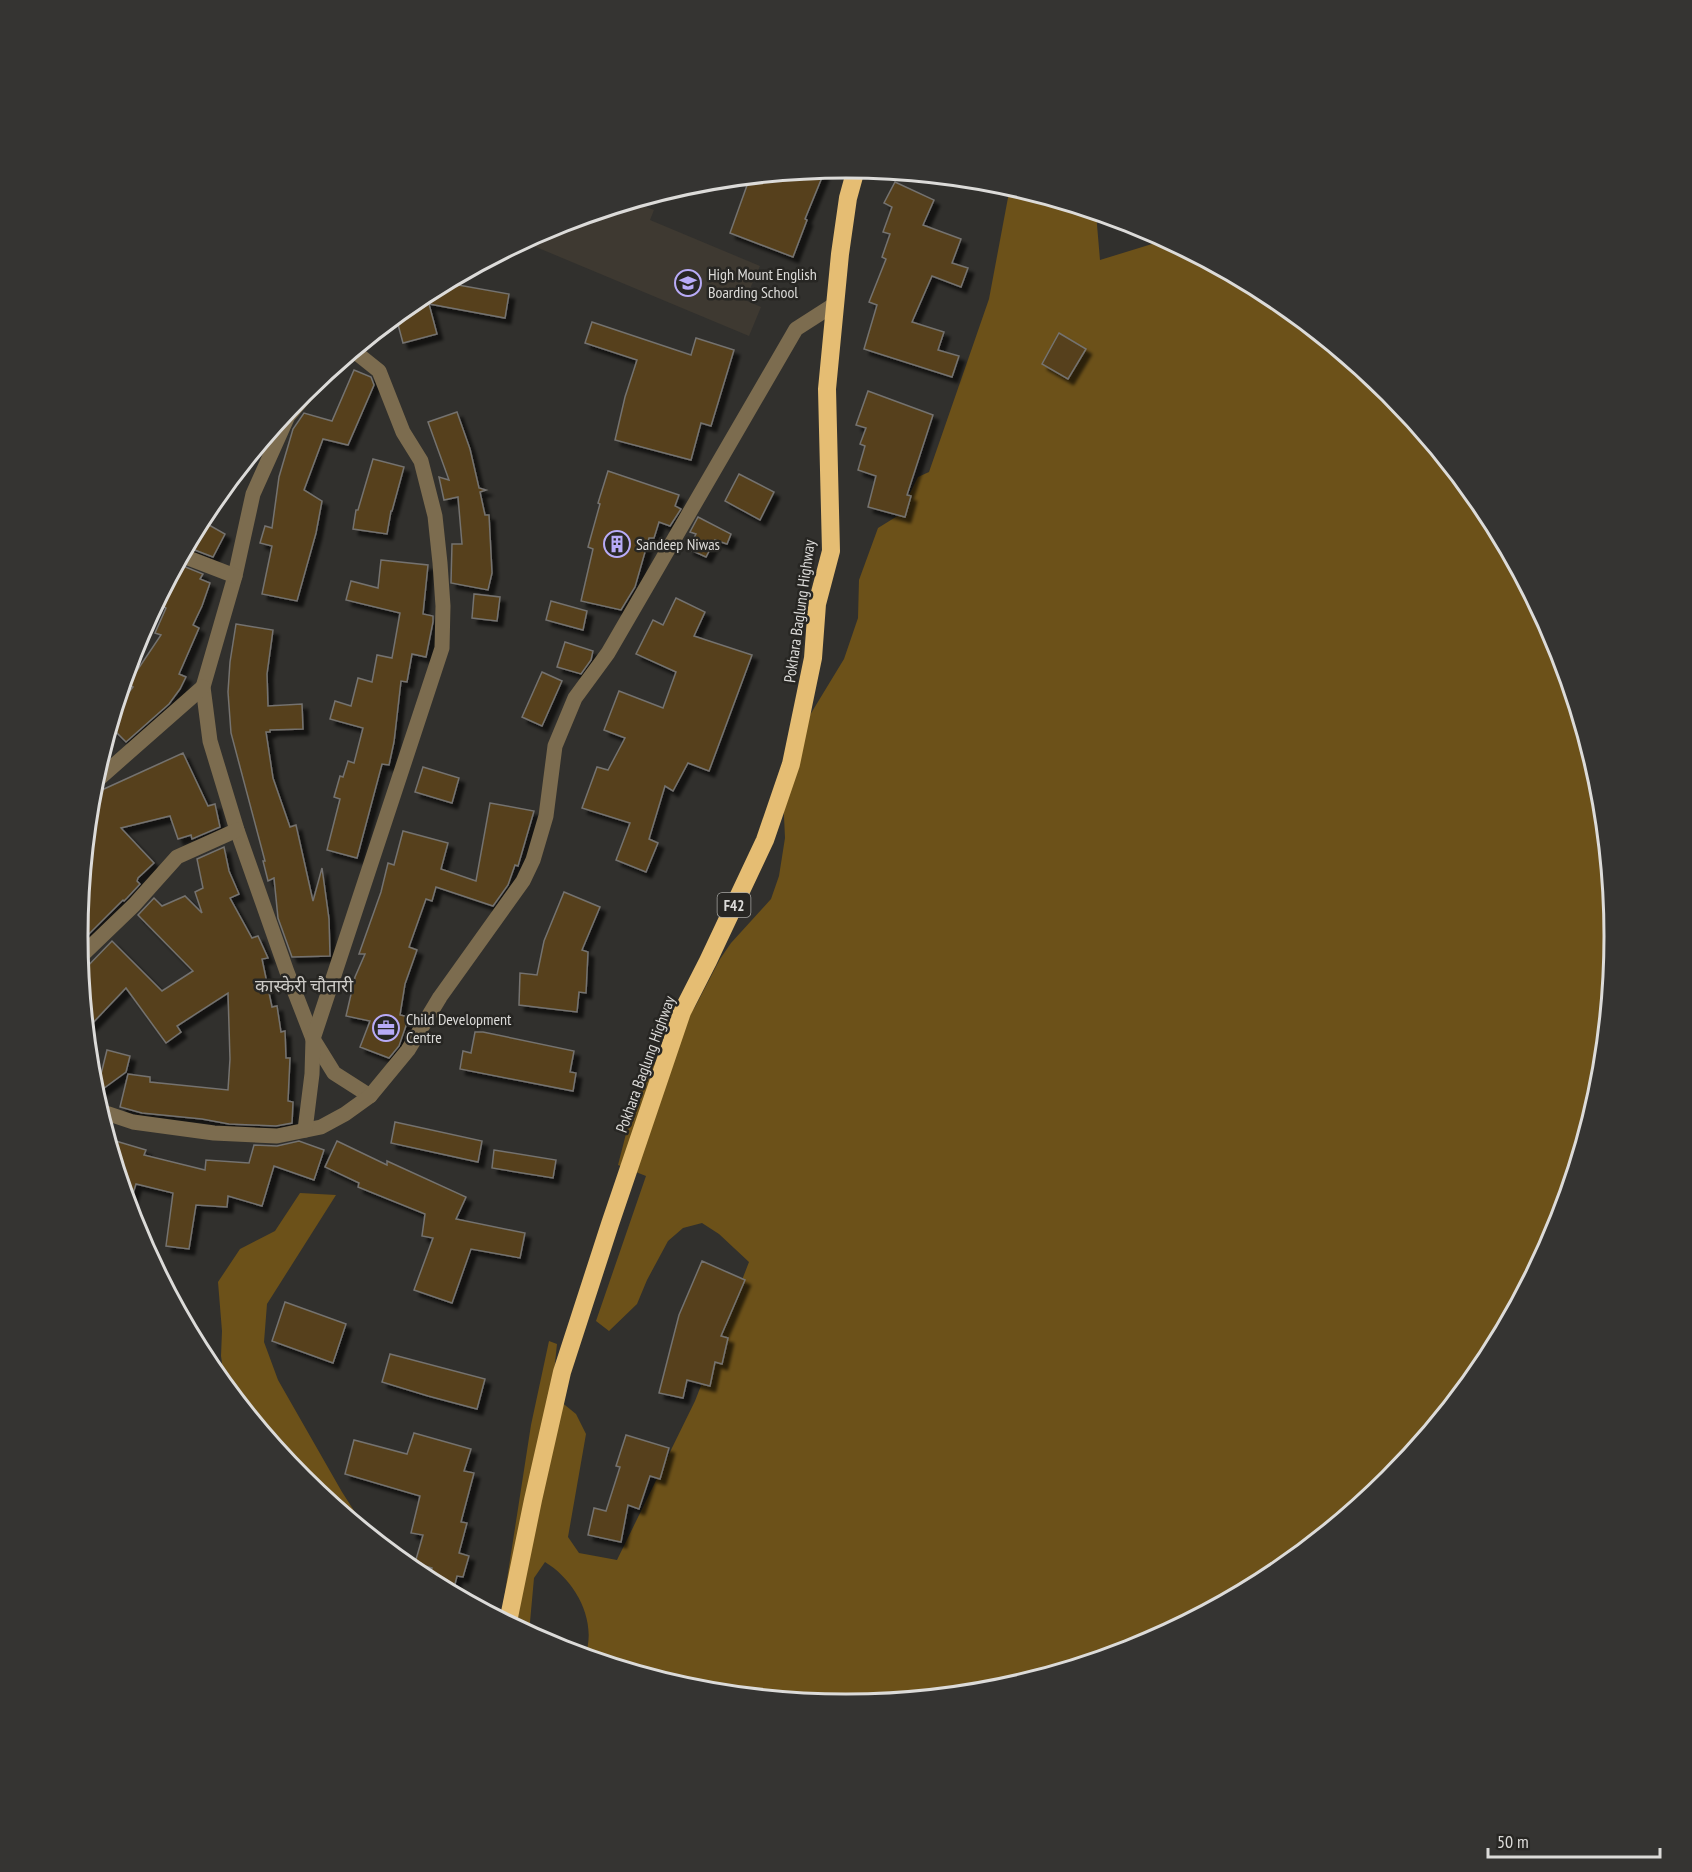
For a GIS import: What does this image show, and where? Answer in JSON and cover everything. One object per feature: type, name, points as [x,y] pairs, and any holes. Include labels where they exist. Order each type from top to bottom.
[{"type":"highway","name":"Pokhara Baglung Highway","points":[[510,1614],[562,1372],[610,1224],[682,1012],[765,840],[791,764],[813,658],[817,604],[831,551],[827,388],[848,198],[853,178]]},
{"type":"street","points":[[110,1114],[133,1122],[214,1133],[277,1136],[321,1127],[345,1114],[370,1096],[408,1050],[440,997],[523,881],[533,860],[546,816],[555,746],[575,698],[608,653],[796,329],[835,304]]},
{"type":"street","points":[[305,1130],[312,1074],[313,1039],[442,648],[443,606],[435,516],[421,461],[403,432],[379,371],[361,354]]},
{"type":"street","points":[[281,432],[253,494],[235,576],[203,687],[210,741],[237,830],[313,1039],[334,1073],[370,1096]]},
{"type":"street","points":[[189,558],[235,576]]},
{"type":"street","points":[[107,772],[203,687]]},
{"type":"street","points":[[89,949],[135,905],[177,857],[237,830]]},
{"type":"shaded area","points":[[1008,196],[1042,204],[1097,222],[1100,260],[1153,244],[1225,280],[1267,306],[1345,366],[1382,400],[1416,437],[1476,515],[1502,557],[1546,646],[1578,740],[1589,788],[1602,886],[1604,936],[1597,1035],[1578,1132],[1546,1226],[1525,1271],[1476,1357],[1447,1397],[1382,1472],[1345,1506],[1267,1566],[1225,1592],[1136,1636],[1089,1653],[1042,1668],[945,1687],[846,1694],[796,1692],[698,1679],[650,1668],[587,1647],[588,1629],[581,1603],[566,1579],[545,1562],[534,1578],[530,1624],[502,1610],[531,1425],[549,1341],[557,1344],[553,1382],[560,1401],[576,1414],[586,1434],[568,1537],[579,1553],[617,1560],[695,1401],[749,1262],[719,1234],[702,1223],[683,1228],[668,1241],[637,1304],[609,1331],[596,1321],[646,1176],[618,1165],[628,1126],[646,1075],[695,1007],[731,943],[771,899],[779,876],[785,838],[783,794],[799,733],[844,659],[858,618],[859,580],[878,528],[899,515],[918,477],[929,472],[989,299]]},
{"type":"shaded area","name":"High Mount English Boarding School","points":[[644,206],[654,210],[650,220],[760,266],[745,300],[761,307],[749,336],[534,246],[556,236]]},
{"type":"shaded area","points":[[300,1193],[336,1195],[267,1304],[264,1342],[278,1380],[355,1513],[310,1472],[276,1435],[222,1366],[218,1282],[240,1249],[275,1231]]},
{"type":"building","points":[[821,179],[793,257],[730,233],[747,185]]},
{"type":"building","points":[[895,182],[934,200],[923,225],[961,239],[952,263],[968,268],[961,287],[932,276],[912,322],[944,332],[938,350],[959,356],[952,377],[864,349],[877,305],[869,302],[886,259],[882,257],[890,234],[883,232],[892,207],[884,203]]},
{"type":"building","points":[[459,285],[509,294],[505,318],[429,304],[437,334],[403,343],[398,325],[425,306]]},
{"type":"building","points":[[592,322],[691,355],[696,338],[734,350],[711,426],[701,423],[691,460],[615,440],[637,360],[585,343]]},
{"type":"building","points":[[1059,333],[1086,349],[1068,379],[1042,364]]},
{"type":"building","points":[[354,370],[371,377],[374,385],[348,445],[323,439],[304,490],[322,501],[316,533],[297,601],[262,594],[272,546],[260,543],[265,526],[272,528],[279,477],[293,429],[304,413],[332,421]]},
{"type":"building","points":[[868,391],[933,415],[907,495],[911,496],[905,517],[868,507],[876,476],[858,470],[865,446],[860,444],[866,428],[856,425]]},
{"type":"building","points":[[457,412],[470,449],[479,488],[486,490],[480,492],[485,515],[489,515],[492,573],[488,590],[451,583],[452,544],[462,544],[458,497],[444,500],[439,477],[449,480],[428,422]]},
{"type":"building","points":[[373,459],[404,467],[387,534],[353,529],[356,510],[358,510]]},
{"type":"building","points":[[608,471],[679,495],[675,506],[681,509],[670,526],[659,522],[654,538],[649,538],[635,587],[621,610],[581,601],[593,549],[588,547]]},
{"type":"building","points":[[739,474],[774,492],[760,520],[725,501]]},
{"type":"building","points":[[698,517],[731,534],[727,544],[715,540],[706,557],[688,549],[696,534],[690,532]]},
{"type":"building","points":[[210,525],[225,534],[213,557],[194,550]]},
{"type":"building","points":[[381,560],[428,565],[423,614],[433,616],[433,622],[426,657],[412,654],[407,682],[401,681],[389,765],[382,764],[357,858],[327,850],[340,799],[334,797],[340,776],[343,777],[348,761],[354,763],[363,728],[330,719],[335,701],[351,706],[358,678],[372,682],[377,655],[392,658],[400,613],[346,600],[351,581],[378,588]]},
{"type":"building","points":[[185,567],[203,574],[200,579],[210,583],[193,625],[199,628],[179,674],[186,677],[180,689],[169,704],[126,742],[116,732],[137,670],[161,635],[155,633],[166,608],[164,607]]},
{"type":"building","points":[[474,594],[500,597],[497,621],[472,618]]},
{"type":"building","points":[[676,598],[705,612],[694,636],[752,655],[709,771],[688,763],[673,791],[665,786],[649,839],[658,843],[646,872],[616,860],[630,823],[582,808],[597,767],[608,770],[625,738],[604,730],[619,691],[663,708],[676,672],[636,654],[653,620],[663,625]]},
{"type":"building","points":[[551,601],[587,611],[583,630],[546,620]]},
{"type":"building","points":[[236,624],[273,630],[267,674],[268,706],[302,704],[303,729],[266,732],[273,778],[290,827],[296,825],[313,901],[322,868],[329,919],[330,956],[292,957],[278,918],[274,878],[268,881],[263,861],[265,861],[231,733],[228,692]]},
{"type":"building","points":[[565,642],[593,651],[591,660],[581,674],[557,667]]},
{"type":"building","points":[[542,672],[562,681],[542,726],[522,717]]},
{"type":"building","points":[[183,753],[208,806],[215,804],[220,827],[192,839],[191,835],[178,839],[170,816],[121,828],[154,863],[138,878],[137,881],[140,884],[88,935],[95,837],[104,789]]},
{"type":"building","points":[[423,767],[459,778],[452,803],[415,792]]},
{"type":"building","points":[[490,803],[534,811],[518,866],[515,865],[508,885],[493,906],[436,887],[432,901],[426,899],[409,947],[417,950],[405,984],[400,1015],[409,1017],[399,1046],[389,1058],[360,1047],[370,1021],[346,1016],[355,977],[365,954],[359,954],[381,892],[388,863],[394,865],[403,831],[448,843],[441,869],[476,881]]},
{"type":"building","points":[[224,847],[229,871],[239,894],[230,898],[252,938],[258,936],[268,958],[262,959],[272,1007],[277,1006],[281,1032],[285,1031],[286,1058],[290,1058],[288,1101],[293,1102],[292,1123],[276,1126],[229,1124],[142,1113],[120,1107],[128,1074],[150,1077],[150,1082],[228,1090],[230,1059],[228,993],[177,1026],[181,1032],[166,1043],[126,988],[94,1022],[89,965],[112,941],[162,991],[193,971],[138,915],[154,898],[162,906],[185,896],[202,913],[195,892],[203,888],[197,859]]},
{"type":"building","points":[[564,892],[600,907],[582,950],[588,952],[586,993],[579,992],[577,1012],[519,1005],[520,973],[537,975],[544,941]]},
{"type":"building","points":[[475,1032],[574,1051],[570,1072],[576,1073],[573,1091],[460,1069],[463,1051],[471,1053]]},
{"type":"building","points":[[107,1050],[130,1056],[126,1072],[104,1088],[101,1073]]},
{"type":"building","points":[[395,1122],[482,1141],[478,1162],[391,1143]]},
{"type":"building","points":[[117,1141],[146,1150],[144,1155],[205,1170],[206,1160],[249,1163],[254,1145],[277,1146],[299,1141],[324,1150],[314,1180],[274,1166],[262,1206],[228,1196],[227,1207],[196,1205],[189,1249],[166,1246],[173,1193],[136,1184],[134,1192]]},
{"type":"building","points":[[337,1141],[387,1165],[387,1161],[466,1197],[456,1219],[525,1233],[520,1258],[471,1249],[452,1303],[414,1290],[433,1238],[422,1236],[425,1214],[358,1187],[359,1183],[325,1167]]},
{"type":"building","points":[[494,1150],[556,1160],[553,1178],[492,1168]]},
{"type":"building","points":[[702,1261],[745,1280],[721,1336],[728,1338],[722,1364],[715,1362],[710,1386],[687,1380],[683,1398],[659,1393],[679,1315]]},
{"type":"building","points":[[285,1302],[346,1324],[333,1363],[272,1341]]},
{"type":"building","points":[[390,1354],[485,1379],[477,1409],[382,1382]]},
{"type":"building","points":[[414,1433],[471,1449],[464,1471],[474,1473],[461,1522],[467,1523],[459,1553],[469,1556],[463,1577],[457,1576],[455,1584],[416,1559],[423,1535],[411,1533],[420,1496],[345,1474],[354,1440],[407,1454]]},
{"type":"building","points":[[626,1435],[669,1448],[660,1479],[650,1476],[639,1509],[628,1505],[621,1542],[588,1535],[594,1508],[606,1511],[620,1467],[616,1466]]},
{"type":"place","name":"High Mount English Boarding School","points":[[688,283]]},
{"type":"place","name":"Sandeep Niwas","points":[[617,544]]},
{"type":"place","name":"Child Development Centre","points":[[386,1028]]},
{"type":"district","name":"कास्केरी चौतारी","points":[[304,985]]}]
